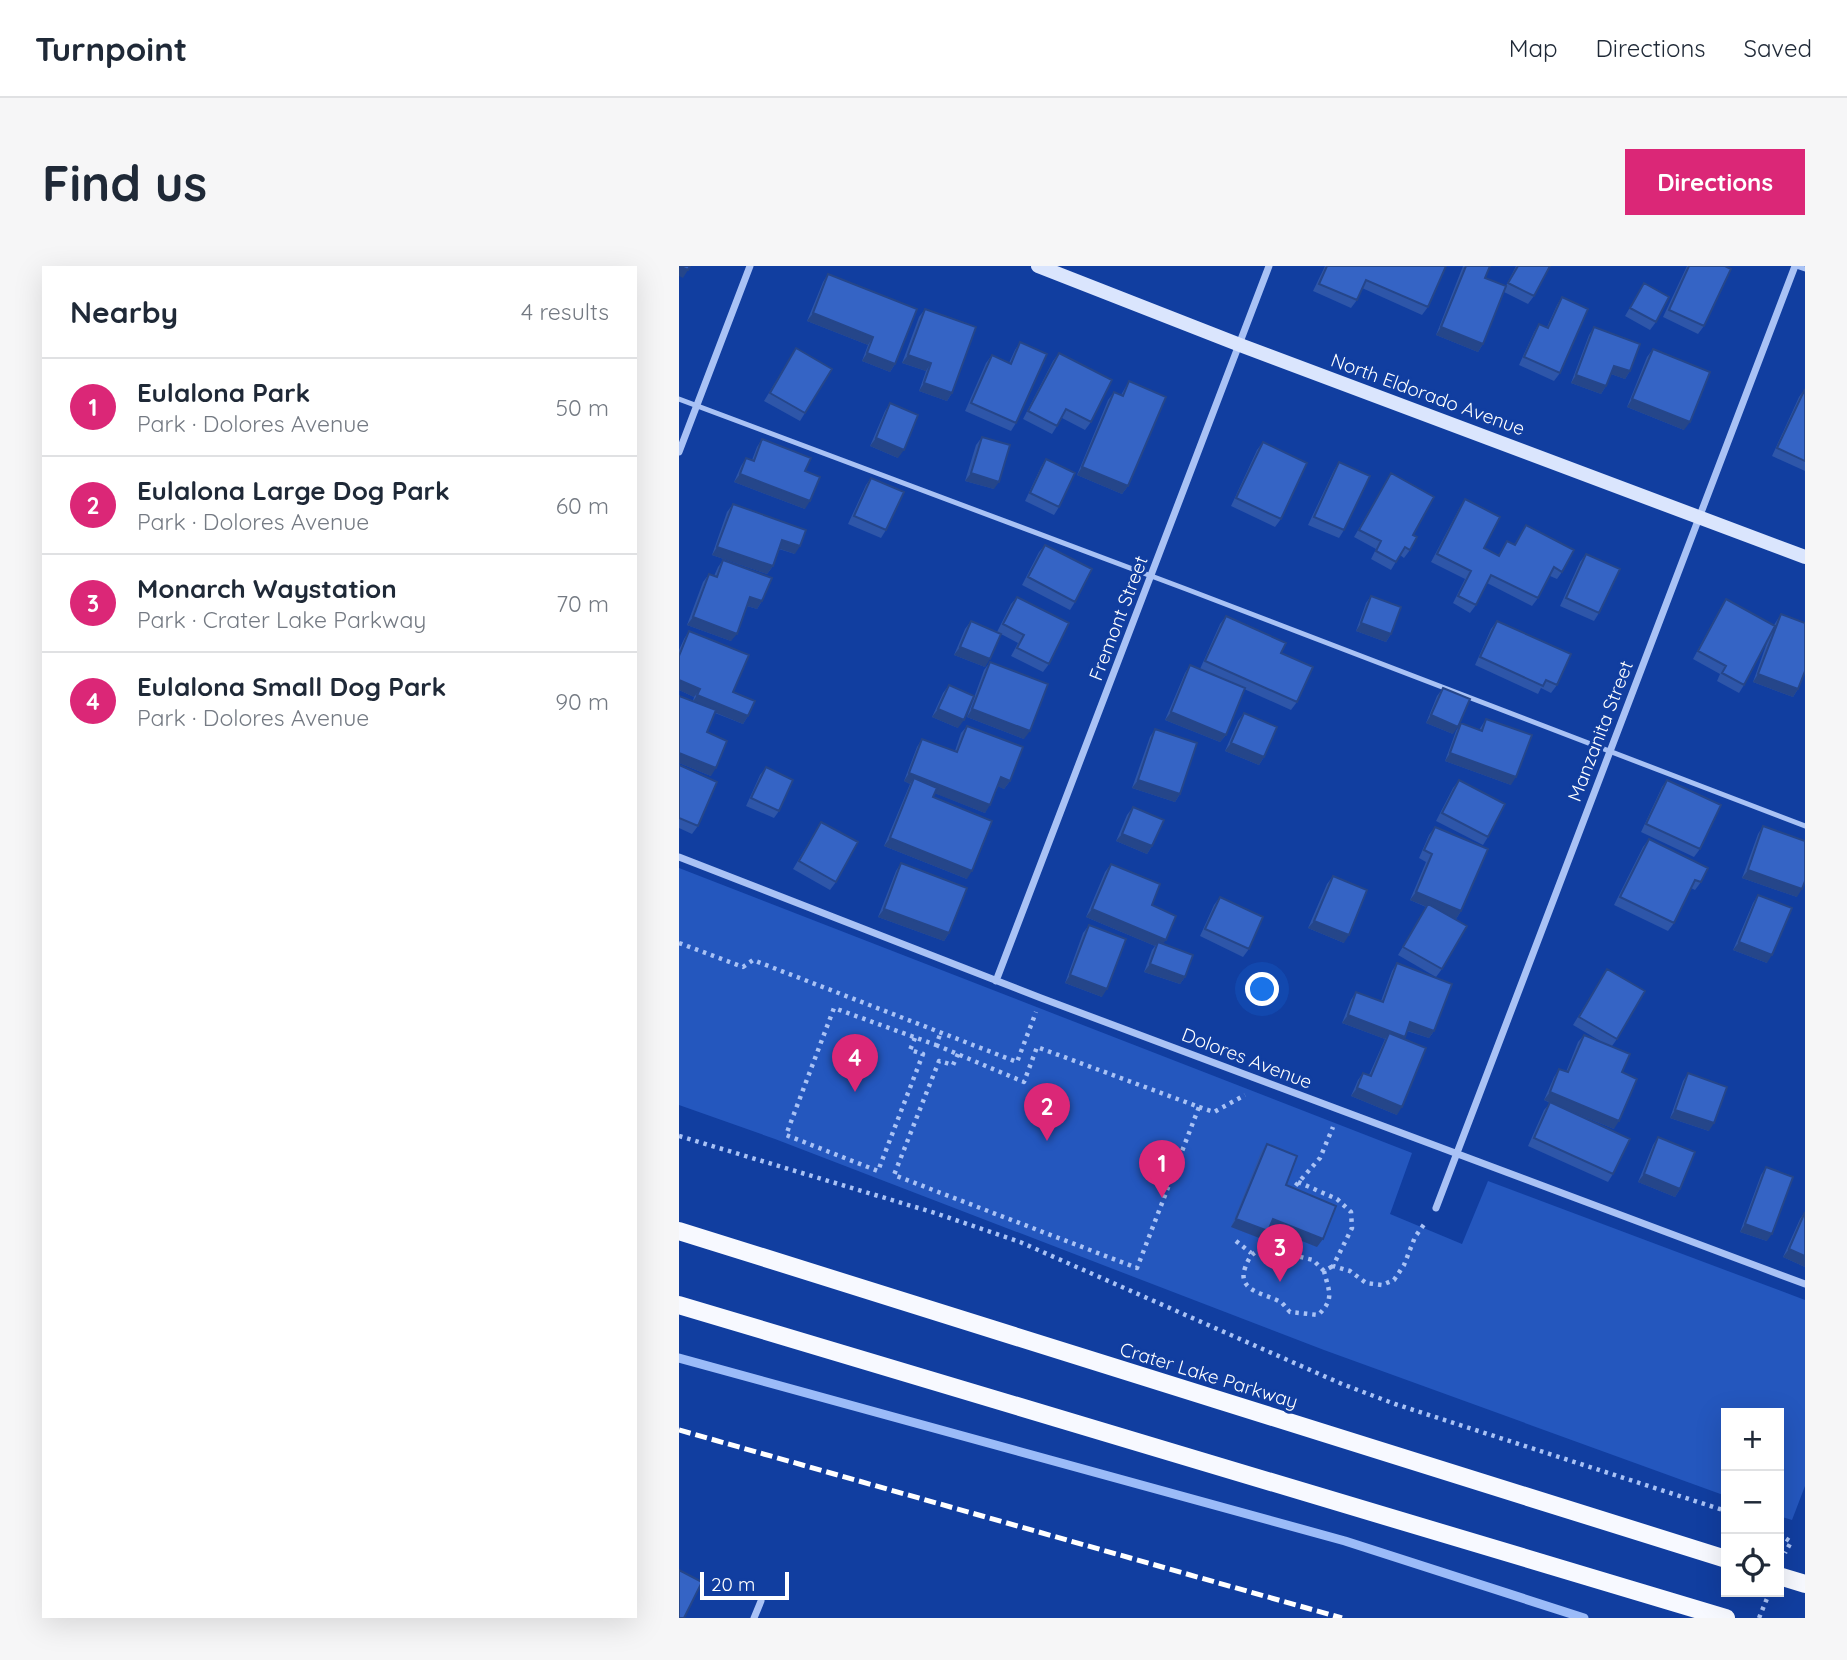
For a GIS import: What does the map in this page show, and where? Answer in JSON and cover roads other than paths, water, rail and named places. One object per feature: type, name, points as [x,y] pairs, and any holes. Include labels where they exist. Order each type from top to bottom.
[{"type":"main road","name":"Crater Lake Parkway","points":[[679,1230],[1721,1557]]},
{"type":"main road","points":[[679,1305],[1726,1618]]},
{"type":"main road","points":[[1784,1578],[1805,1584]]},
{"type":"street","points":[[679,452],[750,266]]},
{"type":"street","name":"North Eldorado Avenue","points":[[1038,266],[1240,345],[1805,557]]},
{"type":"street","name":"Fremont Street","points":[[996,981],[1269,266]]},
{"type":"street","name":"Manzanita Street","points":[[1436,1208],[1795,266]]},
{"type":"street","name":"Dolores Avenue","points":[[679,857],[996,981],[1805,1284]]},
{"type":"street","points":[[754,1618],[761,1601]]},
{"type":"lane","points":[[1795,266],[1805,269]]},
{"type":"lane","points":[[679,399],[1805,826]]},
{"type":"waterway","points":[[679,1358],[1345,1541],[1584,1618]]},
{"type":"railway","points":[[679,1430],[1342,1618]]},
{"type":"place","name":"Eulalona Small Dog Park","points":[[855,1092]]},
{"type":"place","name":"Eulalona Large Dog Park","points":[[1047,1141]]},
{"type":"place","name":"Eulalona Park","points":[[1162,1198]]},
{"type":"place","name":"Monarch Waystation","points":[[1280,1282]]}]
